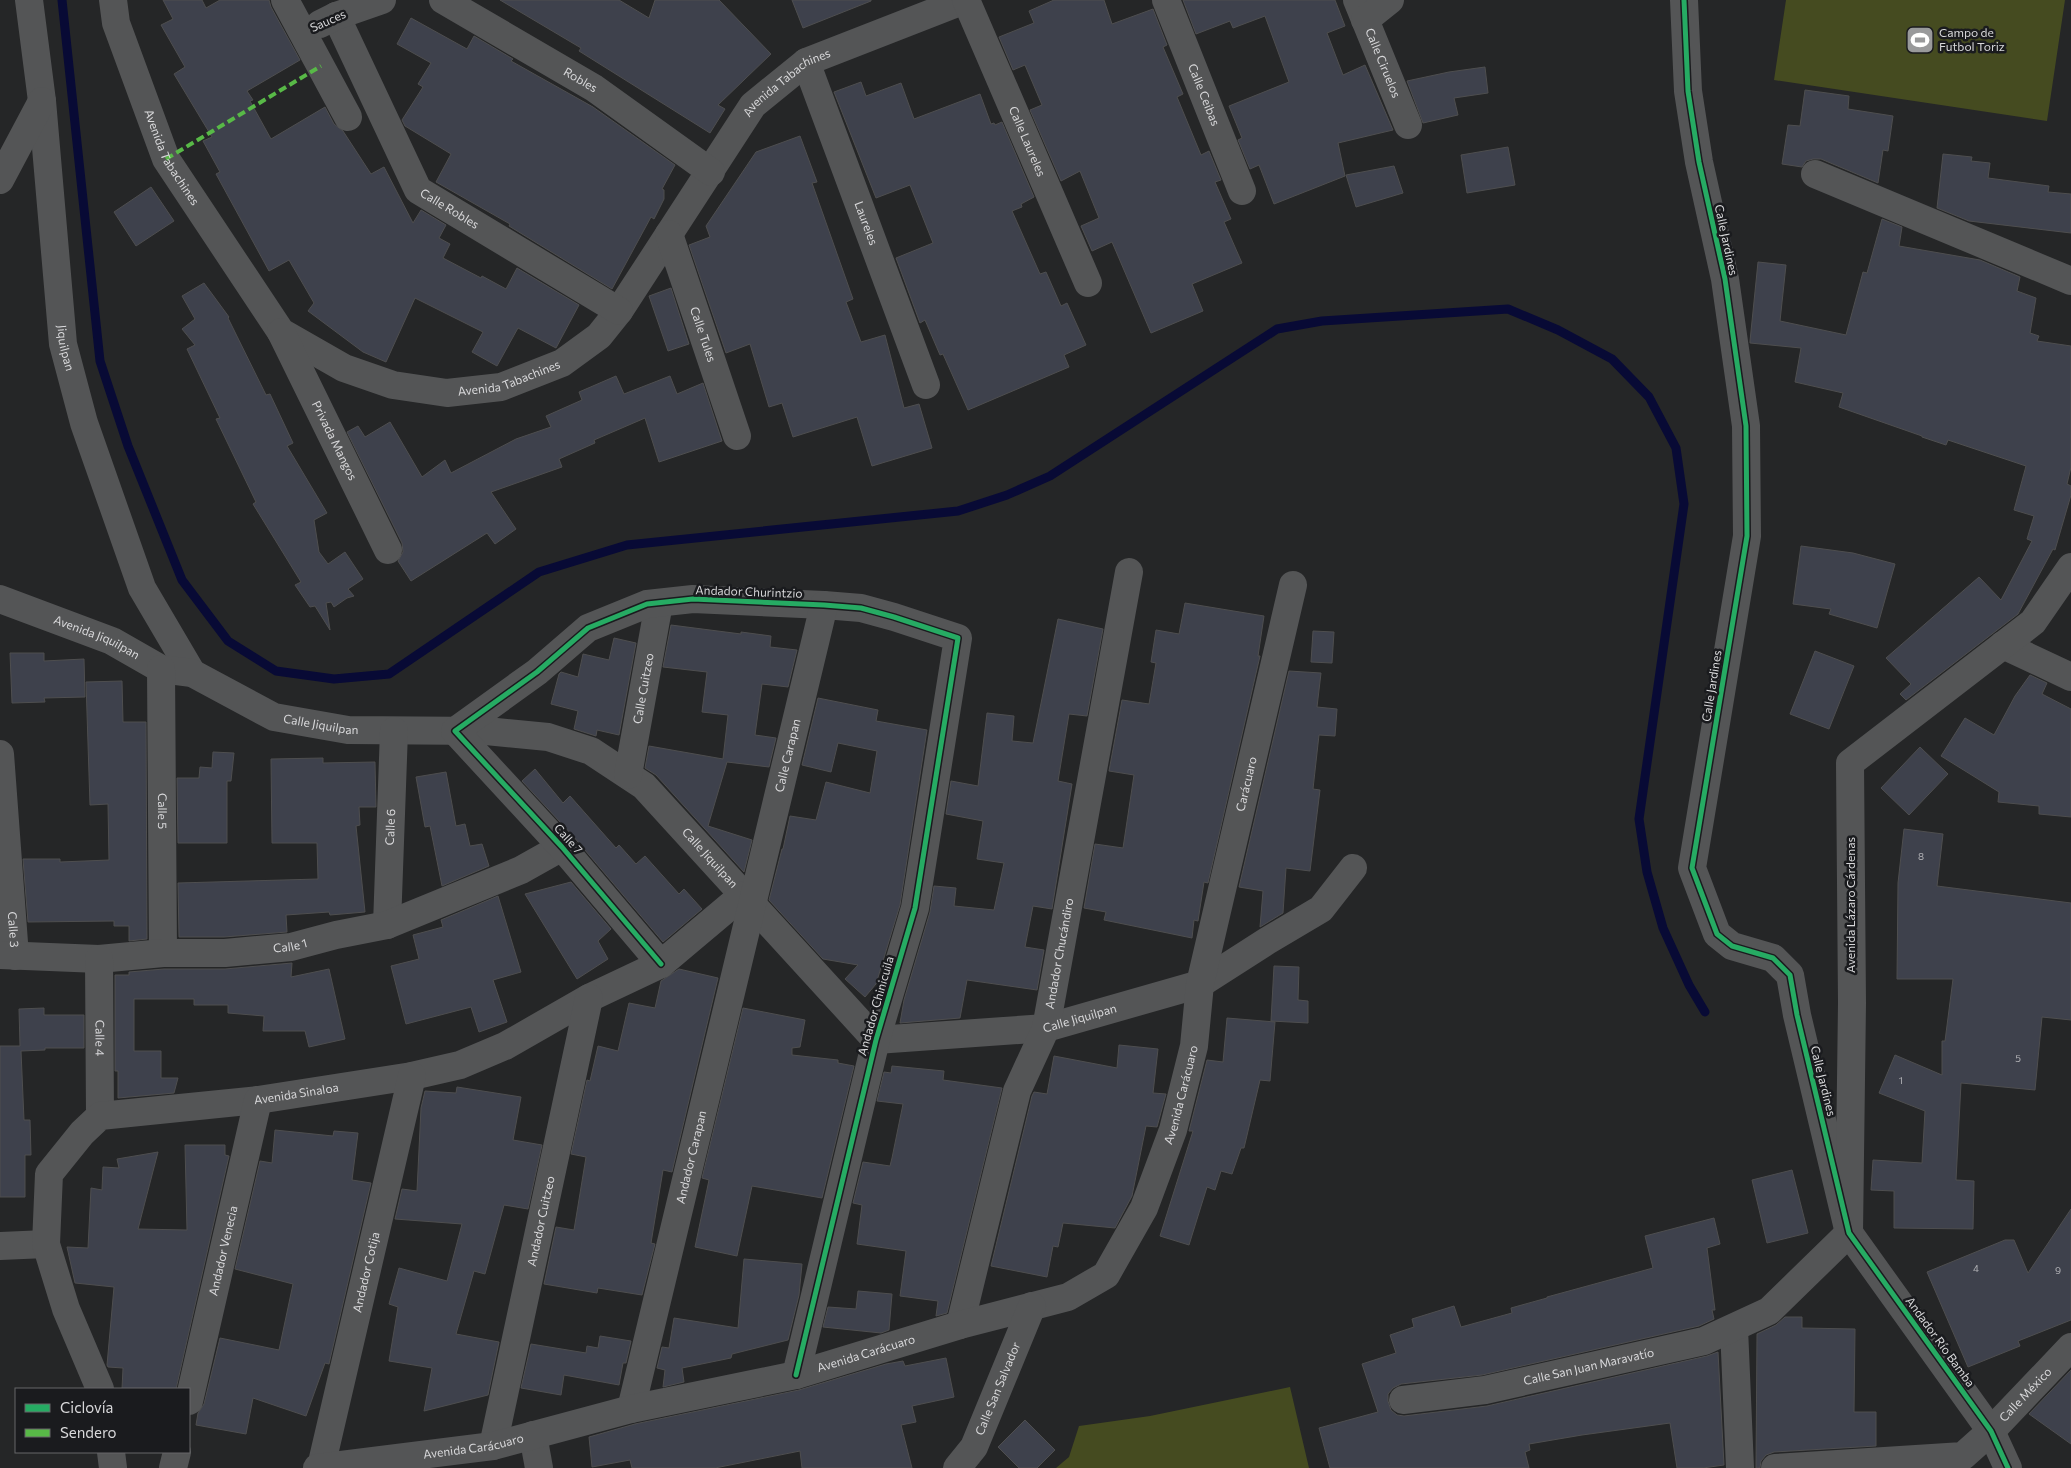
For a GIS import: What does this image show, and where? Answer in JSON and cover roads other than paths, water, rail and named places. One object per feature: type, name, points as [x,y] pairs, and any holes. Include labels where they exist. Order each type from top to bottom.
[{"type":"street","name":"Jiquilpan","points":[[29,0],[42,101],[63,344],[84,423],[142,588],[192,673]]},
{"type":"street","name":"Avenida Tabachines","points":[[113,0],[116,23],[166,159],[281,332],[344,368],[393,385],[447,393],[501,387],[562,363],[599,336],[619,311],[711,172],[752,105],[806,62],[965,0]]},
{"type":"street","points":[[285,0],[348,117]]},
{"type":"street","name":"Sauces","points":[[303,32],[336,16],[382,0]]},
{"type":"street","name":"Robles","points":[[443,0],[594,88],[711,172]]},
{"type":"street","name":"Calle Laureles","points":[[965,0],[1088,283]]},
{"type":"street","name":"Calle Ceibas","points":[[1166,0],[1242,191]]},
{"type":"street","points":[[1361,10],[1390,0]]},
{"type":"street","name":"Calle Jardines","points":[[1684,0],[1688,92],[1699,162],[1725,279],[1746,426],[1747,536],[1692,868],[1717,934],[1732,946],[1773,958],[1790,975],[1797,1015],[1850,1233]]},
{"type":"street","name":"Calle Ciruelos","points":[[1361,10],[1408,125]]},
{"type":"street","name":"Calle Robles","points":[[336,16],[418,190],[619,311]]},
{"type":"street","name":"Laureles","points":[[806,62],[926,385]]},
{"type":"street","points":[[0,180],[42,101]]},
{"type":"street","points":[[1815,174],[2071,281]]},
{"type":"street","name":"Calle Tules","points":[[669,234],[737,436]]},
{"type":"street","name":"Privada Mangos","points":[[281,332],[388,550]]},
{"type":"street","name":"Avenida Lázaro Cárdenas","points":[[1850,1233],[1852,1004],[1850,763],[2033,622],[2071,567]]},
{"type":"street","name":"Andador Chucándiro","points":[[960,1325],[1016,1091],[1046,1028],[1129,572]]},
{"type":"street","name":"Carácuaro","points":[[1200,984],[1293,585]]},
{"type":"street","name":"Avenida Jiquilpan","points":[[0,599],[112,641],[161,669],[192,673]]},
{"type":"street","name":"Andador Churintzio","points":[[455,731],[537,672],[588,628],[647,604],[693,599],[861,608],[958,638]]},
{"type":"street","name":"Calle Cuitzeo","points":[[628,776],[659,603]]},
{"type":"street","name":"Calle Carapan","points":[[748,900],[824,605]]},
{"type":"street","name":"Andador Chinicuila","points":[[796,1375],[876,1040],[915,908],[958,638]]},
{"type":"street","points":[[2003,645],[2071,677]]},
{"type":"street","name":"Calle 5","points":[[161,669],[163,954]]},
{"type":"street","name":"Calle Jiquilpan","points":[[192,673],[274,717],[348,730],[455,731],[548,737],[591,751],[644,786],[876,1040],[1046,1028],[1200,984],[1266,941],[1321,909],[1353,868]]},
{"type":"street","name":"Calle 6","points":[[387,925],[394,731]]},
{"type":"street","name":"Calle 7","points":[[455,731],[562,847],[661,964]]},
{"type":"street","name":"Calle 3","points":[[0,754],[8,955]]},
{"type":"street","name":"Calle 1","points":[[8,955],[99,959],[163,954],[225,953],[291,947],[336,935],[387,925],[521,870],[562,847]]},
{"type":"street","name":"Avenida Sinaloa","points":[[100,1116],[258,1100],[412,1076],[460,1065],[505,1046],[590,998],[661,964],[748,900]]},
{"type":"street","name":"Andador Carapan","points":[[631,1409],[748,900]]},
{"type":"street","name":"Calle 4","points":[[99,959],[100,1116]]},
{"type":"street","name":"Avenida Carácuaro","points":[[319,1468],[493,1446],[631,1409],[796,1375],[960,1325],[1068,1297],[1106,1274],[1144,1208],[1173,1130],[1194,1046],[1200,984]]},
{"type":"street","name":"Andador Cuitzeo","points":[[493,1446],[590,998]]},
{"type":"street","name":"Andador Cotija","points":[[319,1468],[412,1076]]},
{"type":"street","name":"Andador Venecia","points":[[190,1397],[258,1100]]},
{"type":"street","points":[[100,1116],[82,1133],[49,1174],[46,1244],[66,1309],[100,1388]]},
{"type":"street","name":"Calle San Juan Maravatío","points":[[1403,1400],[1486,1390],[1704,1341],[1769,1311],[1850,1233]]},
{"type":"street","name":"Andador Río Bamba","points":[[1850,1233],[1991,1431],[2008,1468]]},
{"type":"street","points":[[0,1246],[46,1244]]},
{"type":"street","name":"Calle San Salvador","points":[[956,1468],[974,1447],[1032,1306]]},
{"type":"street","points":[[1734,1328],[1740,1468]]},
{"type":"street","name":"Calle México","points":[[1775,1468],[1963,1456],[1991,1431],[2071,1347]]},
{"type":"street","points":[[533,1435],[539,1468]]},
{"type":"street","points":[[111,1453],[114,1468]]},
{"type":"street","points":[[174,1468],[177,1453]]},
{"type":"waterway","points":[[62,0],[100,361],[128,446],[182,580],[228,641],[276,671],[334,679],[389,674],[539,572],[627,545],[958,511],[1007,495],[1050,476],[1277,329],[1322,321],[1508,309],[1558,330],[1612,359],[1649,397],[1676,448],[1684,504],[1639,819],[1647,872],[1663,928],[1689,985],[1705,1012]]},
{"type":"place","name":"Campo de Futbol Toriz","points":[[1920,40]]}]
